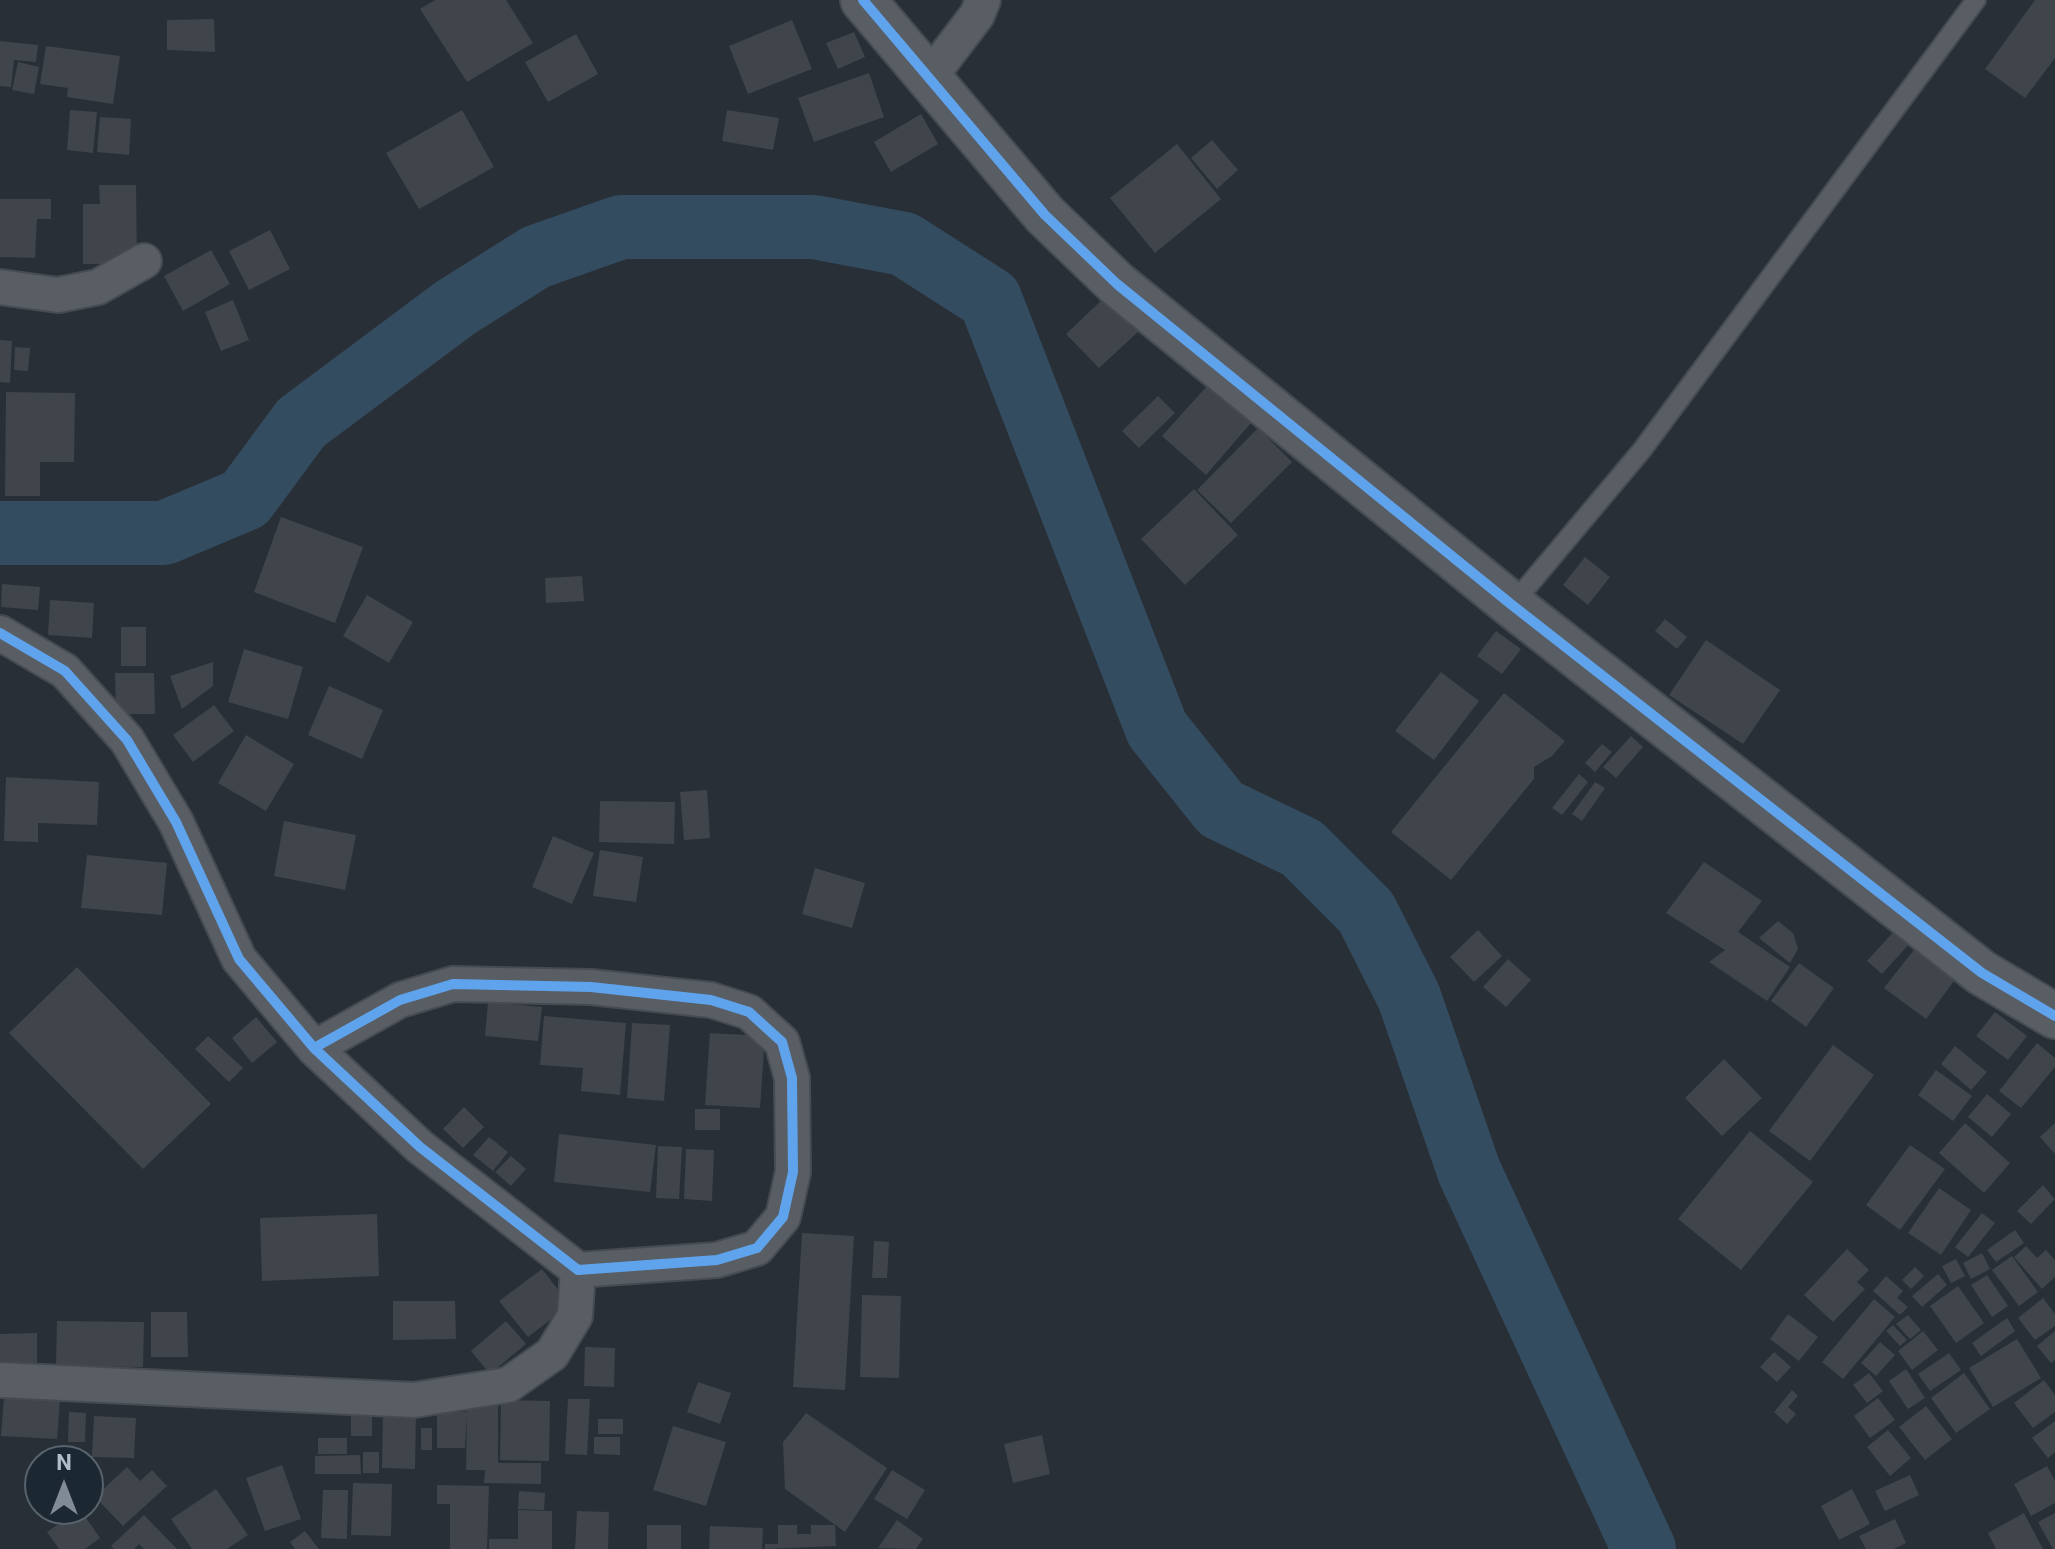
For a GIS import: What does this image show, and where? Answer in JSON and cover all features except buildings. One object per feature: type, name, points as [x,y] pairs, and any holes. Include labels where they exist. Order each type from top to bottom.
[{"type":"street","points":[[863,0],[1045,215],[1117,284],[1512,605],[1982,973],[2055,1016]]},
{"type":"street","points":[[929,78],[985,5]]},
{"type":"street","points":[[0,287],[58,295],[98,287],[144,261]]},
{"type":"street","points":[[0,633],[65,671],[127,740],[176,822],[239,959],[314,1048],[420,1147],[578,1270],[717,1260],[757,1248],[783,1217],[793,1172],[792,1078],[782,1042],[749,1012],[711,1000],[591,987],[453,984],[400,1000],[314,1048]]},
{"type":"street","points":[[0,1380],[414,1400],[508,1385],[552,1354],[575,1316],[578,1270]]},
{"type":"lane","points":[[1512,605],[1642,450],[1976,0]]},
{"type":"waterway","points":[[0,533],[164,533],[245,499],[301,423],[455,308],[536,257],[621,227],[814,227],[904,244],[990,299],[1157,729],[1221,809],[1302,848],[1366,912],[1409,997],[1469,1171],[1644,1549]]},
{"type":"cycle path","points":[[863,0],[1045,215],[1117,284],[1512,605],[1982,973],[2055,1016]]},
{"type":"cycle path","points":[[0,633],[65,671],[127,740],[176,822],[239,959],[314,1048],[420,1147],[578,1270],[717,1260],[757,1248],[783,1217],[793,1172],[792,1078],[782,1042],[749,1012],[711,1000],[591,987],[453,984],[400,1000],[314,1048]]}]
